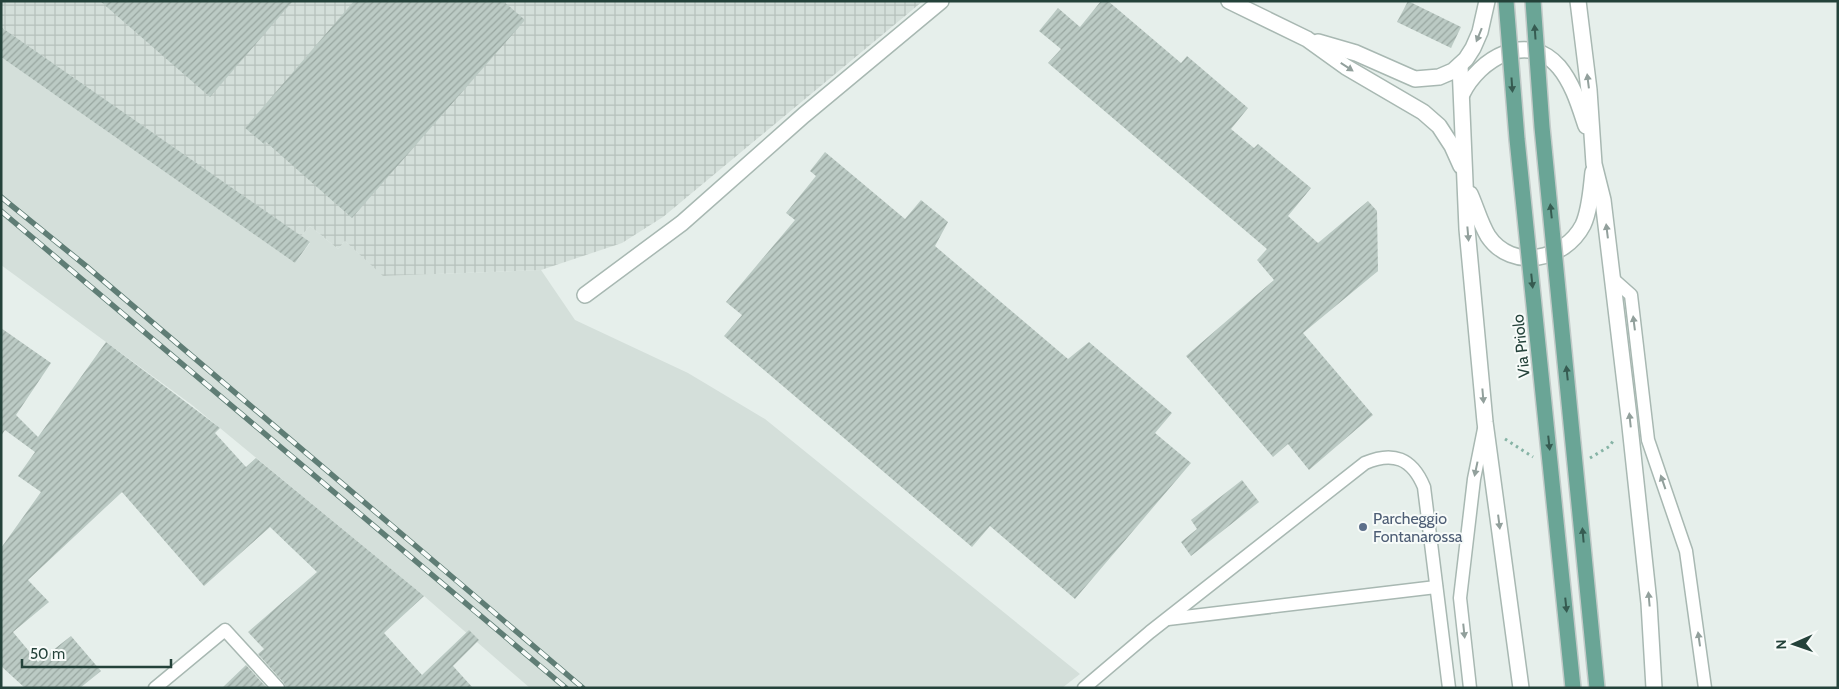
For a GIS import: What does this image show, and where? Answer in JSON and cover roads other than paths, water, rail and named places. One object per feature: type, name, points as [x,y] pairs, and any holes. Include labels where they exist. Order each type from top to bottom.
[{"type":"main road","name":"Via Priolo","points":[[1506,1],[1517,139],[1574,688]]},
{"type":"main road","points":[[1533,1],[1542,127],[1597,688]]},
{"type":"street","points":[[585,295],[682,223],[804,115],[942,1]]},
{"type":"street","points":[[1230,1],[1307,39],[1346,67],[1424,112],[1439,126],[1452,146],[1489,236],[1499,247],[1510,254],[1522,258],[1542,258],[1558,251],[1575,238],[1583,223],[1594,164]]},
{"type":"street","points":[[1415,79],[1439,77],[1453,71],[1460,65],[1473,48],[1480,32],[1487,1]]},
{"type":"street","points":[[1578,1],[1589,90],[1594,164],[1603,200],[1646,573],[1654,688]]},
{"type":"street","points":[[1307,39],[1356,53],[1415,79],[1435,84],[1465,84],[1486,62],[1503,53],[1522,50],[1541,53],[1558,66],[1572,86],[1593,147]]},
{"type":"street","points":[[1460,65],[1465,84],[1467,229],[1486,422],[1521,688]]},
{"type":"lane","points":[[1613,279],[1630,295],[1648,440],[1686,551],[1705,688]]},
{"type":"lane","points":[[1470,688],[1460,598],[1474,479],[1486,422]]},
{"type":"lane","points":[[1084,688],[1365,463],[1379,457],[1394,457],[1408,463],[1418,473],[1424,487],[1449,688]]},
{"type":"lane","points":[[1168,619],[1436,587]]},
{"type":"lane","points":[[155,688],[225,630],[278,688]]},
{"type":"railway","points":[[1,197],[86,266],[583,688]]},
{"type":"railway","points":[[1,211],[566,688]]},
{"type":"place","name":"Parcheggio Fontanarossa","points":[[1363,527]]}]
